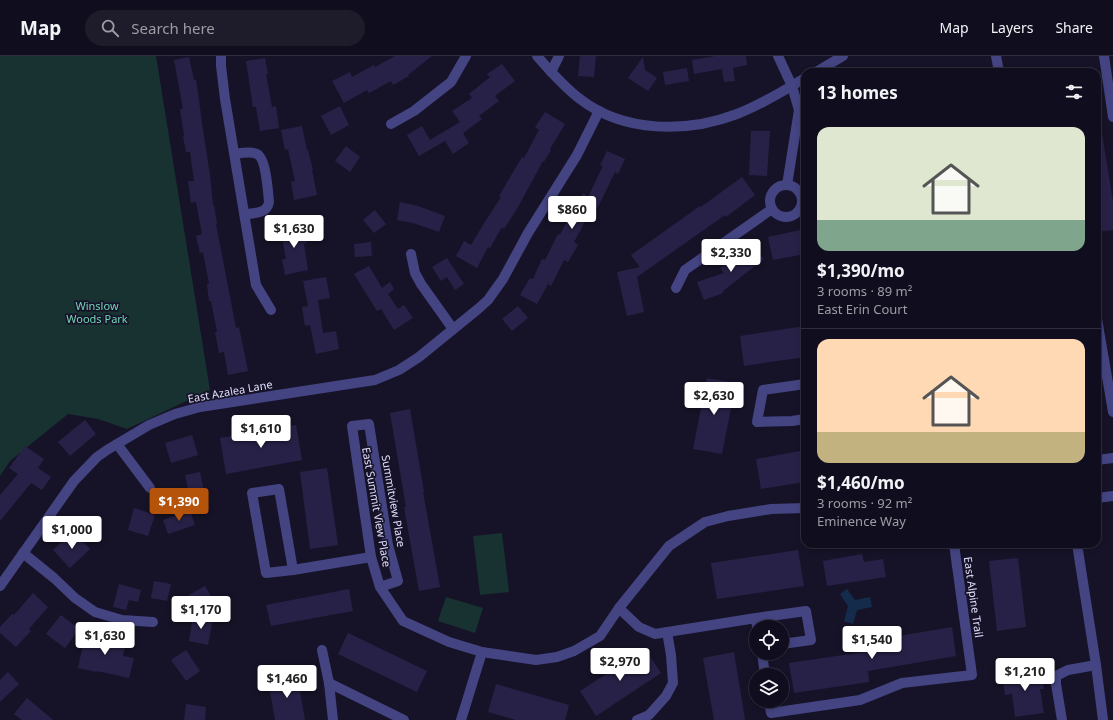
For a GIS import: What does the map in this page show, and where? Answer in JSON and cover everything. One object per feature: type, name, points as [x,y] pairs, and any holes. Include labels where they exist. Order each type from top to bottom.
[{"type":"street","points":[[222,56],[221,66],[225,99],[256,285],[271,310]]},
{"type":"street","points":[[391,124],[414,111],[451,82],[466,56]]},
{"type":"street","points":[[537,56],[570,92],[581,100],[613,118],[625,122],[656,126],[688,126],[718,120],[755,106],[801,80]]},
{"type":"street","points":[[551,72],[559,56]]},
{"type":"street","points":[[778,56],[792,86],[799,110],[787,185]]},
{"type":"street","points":[[823,68],[843,56]]},
{"type":"street","points":[[996,56],[998,68]]},
{"type":"street","points":[[1104,56],[1113,117]]},
{"type":"street","name":"East Azalea Lane","points":[[0,586],[74,481],[97,457],[149,425],[161,419],[200,407],[375,380],[404,368],[478,310],[488,300],[503,279],[528,233],[577,155],[600,111]]},
{"type":"street","points":[[235,154],[256,153],[263,162],[269,202],[268,206],[263,211],[245,214]]},
{"type":"street","points":[[801,197],[796,188],[782,185],[773,190],[769,200],[775,213],[784,217],[794,214],[801,209]]},
{"type":"street","points":[[676,288],[685,270],[772,209]]},
{"type":"street","points":[[411,254],[415,273],[421,284],[452,329]]},
{"type":"street","points":[[1101,342],[1113,412]]},
{"type":"street","points":[[801,385],[763,390],[757,422],[801,420]]},
{"type":"street","name":"Summitview Place","points":[[352,426],[369,424],[388,544],[398,581],[380,587]]},
{"type":"street","name":"East Summit View Place","points":[[352,426],[371,557],[380,587],[403,621],[449,642],[482,652],[536,660],[557,657],[574,651],[600,636],[619,608],[669,546],[705,522],[728,516],[771,509],[801,508]]},
{"type":"street","points":[[117,444],[150,488]]},
{"type":"street","points":[[1101,460],[1113,458]]},
{"type":"street","points":[[294,570],[279,489],[252,493],[266,573],[294,570],[371,557]]},
{"type":"street","points":[[1101,498],[1113,496]]},
{"type":"street","name":"East Alpine Trail","points":[[770,708],[771,713],[860,700],[902,683],[972,675],[955,548]]},
{"type":"street","points":[[1078,548],[1103,720]]},
{"type":"street","points":[[23,553],[54,578],[75,598],[95,612],[122,620],[153,622]]},
{"type":"street","points":[[619,608],[639,628],[655,634],[749,624]]},
{"type":"street","points":[[768,620],[806,611],[811,640],[789,643]]},
{"type":"street","points":[[637,720],[648,715],[666,696],[673,683],[671,655],[667,632]]},
{"type":"street","points":[[322,650],[329,683],[333,720]]},
{"type":"street","points":[[461,720],[482,652]]},
{"type":"street","points":[[1062,720],[1056,676],[1068,670],[1096,665]]},
{"type":"street","points":[[329,683],[404,720]]},
{"type":"green space","name":"Winslow Woods Park","points":[[0,56],[156,56],[210,390],[127,429],[98,419],[68,414],[10,461],[0,476]]},
{"type":"green space","points":[[502,533],[509,592],[480,595],[473,536]]},
{"type":"green space","points":[[446,597],[483,608],[475,633],[438,621]]},
{"type":"water","points":[[847,589],[855,600],[870,597],[872,607],[857,610],[853,624],[844,621],[848,606],[840,594]]},
{"type":"building","points":[[395,56],[432,56],[408,75],[409,76],[393,85],[391,81],[369,93],[367,90],[344,103],[332,81],[350,72],[352,77]]},
{"type":"building","points":[[580,56],[596,56],[594,77],[578,76]]},
{"type":"building","points":[[715,56],[746,56],[747,65],[733,68],[735,81],[724,82],[722,69],[694,74],[692,60]]},
{"type":"building","points":[[189,57],[194,80],[196,80],[216,224],[236,328],[239,327],[248,371],[228,375],[224,352],[219,353],[215,332],[217,332],[211,301],[209,301],[207,284],[209,284],[203,252],[200,253],[196,236],[202,234],[196,202],[191,203],[188,181],[194,181],[190,152],[186,152],[183,136],[180,109],[183,109],[174,60]]},
{"type":"building","points":[[643,57],[645,70],[657,78],[648,91],[628,78]]},
{"type":"building","points":[[265,58],[268,74],[266,74],[272,107],[276,106],[279,128],[260,131],[256,107],[253,107],[246,61]]},
{"type":"building","points":[[502,64],[515,81],[495,96],[499,101],[479,116],[482,119],[463,133],[469,143],[453,154],[445,141],[419,156],[407,135],[422,126],[430,140],[460,122],[452,111],[472,98],[469,94],[490,77],[487,74]]},
{"type":"building","points":[[687,68],[689,81],[665,85],[663,72]]},
{"type":"building","points":[[340,106],[349,125],[331,135],[321,116]]},
{"type":"building","points":[[545,112],[565,124],[518,207],[504,229],[502,227],[490,248],[488,247],[477,268],[456,256],[464,241],[471,245],[501,197],[499,196],[522,157],[524,158],[539,130],[535,127]]},
{"type":"building","points":[[302,126],[313,170],[317,195],[294,200],[291,182],[295,181],[288,149],[285,150],[281,130]]},
{"type":"building","points":[[751,131],[770,131],[767,176],[749,175]]},
{"type":"building","points":[[1101,133],[1113,202],[1113,230],[1101,232]]},
{"type":"building","points":[[346,146],[360,157],[350,172],[335,161]]},
{"type":"building","points":[[607,151],[625,159],[618,174],[615,172],[590,220],[587,218],[574,242],[578,245],[568,262],[564,260],[551,286],[548,284],[537,304],[520,295],[530,278],[533,279],[542,259],[545,260],[558,234],[560,235],[583,193],[588,197],[603,166],[600,165]]},
{"type":"building","points":[[742,177],[755,195],[726,217],[725,215],[637,277],[644,312],[627,316],[617,272],[640,267],[631,255]]},
{"type":"building","points":[[400,202],[418,206],[445,216],[439,232],[413,223],[397,220]]},
{"type":"building","points":[[375,210],[386,224],[374,233],[363,220]]},
{"type":"building","points":[[303,223],[307,243],[304,244],[308,270],[285,275],[282,259],[286,259],[280,227]]},
{"type":"building","points":[[801,230],[801,255],[773,260],[768,237]]},
{"type":"building","points":[[371,242],[372,256],[355,257],[354,244]]},
{"type":"building","points":[[752,244],[764,259],[723,291],[723,293],[704,300],[697,282],[724,273],[720,268]]},
{"type":"building","points":[[447,258],[464,284],[455,290],[447,277],[441,281],[432,267]]},
{"type":"building","points":[[369,266],[382,288],[390,282],[394,289],[388,294],[398,309],[404,305],[413,318],[394,330],[381,309],[377,311],[354,274]]},
{"type":"building","points":[[326,277],[330,298],[318,300],[323,333],[336,331],[339,349],[316,354],[310,325],[305,326],[302,307],[308,306],[303,281]]},
{"type":"building","points":[[518,306],[528,318],[512,331],[502,319]]},
{"type":"building","points":[[801,327],[801,358],[744,366],[740,336]]},
{"type":"building","points":[[707,378],[736,383],[722,454],[693,449]]},
{"type":"building","points":[[410,409],[440,587],[419,591],[404,507],[406,507],[390,413]]},
{"type":"building","points":[[85,420],[96,434],[70,456],[58,442]]},
{"type":"building","points":[[296,425],[302,460],[226,474],[220,438]]},
{"type":"building","points":[[192,435],[198,455],[171,463],[165,443]]},
{"type":"building","points":[[25,446],[44,459],[38,468],[51,477],[42,490],[31,483],[0,521],[0,495],[18,474],[9,468]]},
{"type":"building","points":[[801,451],[801,483],[761,489],[756,459]]},
{"type":"building","points":[[327,468],[338,545],[310,549],[300,472]]},
{"type":"building","points":[[200,472],[206,501],[191,504],[185,475]]},
{"type":"building","points":[[134,508],[155,515],[148,536],[128,530]]},
{"type":"building","points":[[190,511],[195,525],[168,534],[163,520]]},
{"type":"building","points":[[73,531],[90,549],[70,568],[53,550]]},
{"type":"building","points":[[798,550],[804,586],[717,599],[711,563]]},
{"type":"building","points":[[862,554],[864,562],[883,559],[886,577],[827,586],[823,561]]},
{"type":"building","points":[[1018,558],[1026,627],[997,631],[989,561]]},
{"type":"building","points":[[154,581],[171,584],[167,601],[151,598]]},
{"type":"building","points":[[119,584],[141,590],[138,602],[129,600],[126,610],[113,607]]},
{"type":"building","points":[[205,586],[213,600],[185,615],[178,601]]},
{"type":"building","points":[[349,589],[353,611],[271,626],[266,605]]},
{"type":"building","points":[[33,593],[48,607],[29,629],[31,631],[16,647],[0,633],[0,627],[12,614],[14,615]]},
{"type":"building","points":[[61,615],[79,629],[65,648],[46,634]]},
{"type":"building","points":[[193,616],[213,619],[208,645],[189,641]]},
{"type":"building","points":[[952,627],[956,656],[868,671],[869,682],[794,693],[789,663],[877,650],[875,640]]},
{"type":"building","points":[[86,631],[126,642],[123,656],[134,658],[129,678],[78,668]]},
{"type":"building","points":[[348,633],[427,671],[417,692],[338,654]]},
{"type":"building","points":[[645,649],[661,673],[596,716],[580,691]]},
{"type":"building","points":[[186,650],[200,671],[186,681],[171,660]]},
{"type":"building","points":[[734,652],[745,720],[714,720],[703,658]]},
{"type":"building","points":[[1041,669],[1044,689],[1040,689],[1044,713],[1015,717],[1012,694],[1005,695],[1002,675]]},
{"type":"building","points":[[8,672],[19,684],[0,702],[0,680]]},
{"type":"building","points":[[297,675],[305,720],[275,720],[268,680]]},
{"type":"building","points":[[496,684],[569,705],[565,720],[516,720],[488,712]]},
{"type":"building","points":[[27,698],[53,720],[22,720],[14,714]]},
{"type":"building","points":[[186,704],[206,707],[205,720],[184,720]]}]
